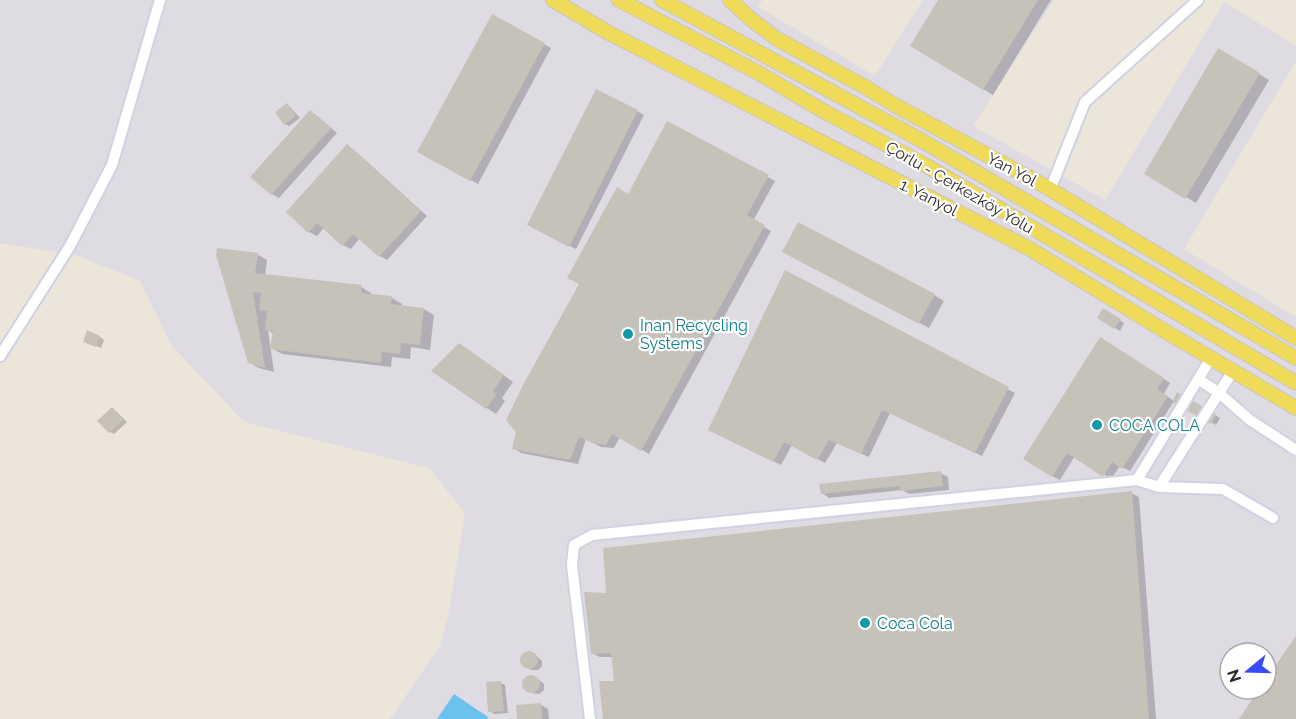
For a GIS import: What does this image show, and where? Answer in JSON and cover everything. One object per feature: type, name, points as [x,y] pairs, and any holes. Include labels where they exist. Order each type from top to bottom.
[{"type":"main road","name":"1. Yanyol","points":[[553,0],[609,33],[1030,249],[1296,408]]},
{"type":"main road","name":"Çorlu - Çerkezköy Yolu","points":[[619,0],[757,72],[825,112],[927,166],[1296,383]]},
{"type":"main road","name":"Çorlu - Çerkezköy Yolu","points":[[662,0],[919,139],[1296,358]]},
{"type":"main road","name":"Yan Yol","points":[[730,0],[777,39],[1050,190],[1296,338]]},
{"type":"street","points":[[0,356],[70,246],[112,165],[160,0]]},
{"type":"street","points":[[1050,190],[1084,102],[1198,0]]},
{"type":"street","points":[[1137,480],[1211,358]]},
{"type":"street","points":[[1160,487],[1233,371]]},
{"type":"street","points":[[1198,379],[1219,393],[1250,420],[1296,450]]},
{"type":"street","points":[[590,719],[572,565],[574,545],[592,535],[1137,480],[1160,487],[1223,489],[1273,518]]},
{"type":"shaded area","points":[[0,0],[762,0],[758,7],[875,76],[923,0],[1054,0],[973,126],[1105,200],[1224,2],[1296,46],[1296,61],[1184,249],[1296,317],[1296,719],[390,719],[440,646],[449,611],[465,513],[429,468],[244,422],[172,346],[140,281],[76,255],[0,243]]},
{"type":"water","points":[[454,694],[488,717],[487,719],[437,719]]},
{"type":"building","points":[[938,0],[1038,0],[983,90],[910,46]]},
{"type":"building","points":[[492,14],[545,43],[470,181],[417,152]]},
{"type":"building","points":[[1218,48],[1260,73],[1185,199],[1144,174]]},
{"type":"building","points":[[596,89],[638,110],[569,247],[527,225]]},
{"type":"building","points":[[287,103],[296,116],[284,125],[275,112]]},
{"type":"building","points":[[310,110],[331,128],[271,195],[250,177]]},
{"type":"building","name":"Inan Recycling Systems","points":[[667,121],[769,175],[747,215],[765,225],[641,451],[612,434],[606,445],[592,443],[579,437],[570,460],[512,449],[516,432],[506,420],[579,284],[567,278],[617,187],[628,194]]},
{"type":"building","points":[[347,144],[421,211],[379,257],[353,234],[342,246],[317,223],[308,233],[286,212]]},
{"type":"building","points":[[798,222],[935,294],[919,324],[782,252]]},
{"type":"building","points":[[217,248],[258,253],[255,273],[362,285],[361,293],[392,296],[391,304],[424,308],[420,345],[401,343],[400,354],[382,352],[381,363],[270,349],[273,331],[265,330],[267,311],[259,310],[261,293],[253,292],[265,368],[248,363],[216,255]]},
{"type":"building","points":[[785,270],[1009,387],[975,453],[882,410],[861,454],[829,440],[817,460],[784,442],[773,462],[708,430]]},
{"type":"building","points":[[1103,308],[1121,319],[1114,329],[1097,318]]},
{"type":"building","points":[[87,330],[100,336],[96,347],[83,342]]},
{"type":"building","name":"COCA COLA","points":[[1100,337],[1164,378],[1157,389],[1168,396],[1122,469],[1112,462],[1103,477],[1067,453],[1052,477],[1023,459]]},
{"type":"building","points":[[459,343],[504,375],[493,391],[496,394],[486,409],[431,371]]},
{"type":"building","points":[[1177,392],[1216,414],[1211,424],[1172,402]]},
{"type":"building","points":[[112,407],[123,419],[109,433],[97,421]]},
{"type":"building","points":[[941,471],[943,486],[900,491],[900,486],[821,494],[819,484]]},
{"type":"building","name":"Coca Cola","points":[[1132,491],[1149,719],[603,719],[599,681],[614,681],[611,653],[591,654],[584,592],[606,593],[603,548]]},
{"type":"building","points":[[1296,636],[1296,719],[1239,719],[1251,701],[1278,701],[1278,662]]},
{"type":"building","points":[[525,651],[533,651],[538,656],[536,667],[525,669],[520,664],[520,656]]},
{"type":"building","points":[[527,675],[535,675],[540,680],[538,691],[527,693],[522,688],[522,680]]},
{"type":"building","points":[[501,681],[504,711],[488,712],[486,682]]},
{"type":"building","points":[[541,703],[542,719],[517,719],[516,705]]},
{"type":"place","name":"Inan Recycling Systems","points":[[628,334]]},
{"type":"place","name":"COCA COLA","points":[[1097,425]]},
{"type":"place","name":"Coca Cola","points":[[865,623]]}]
